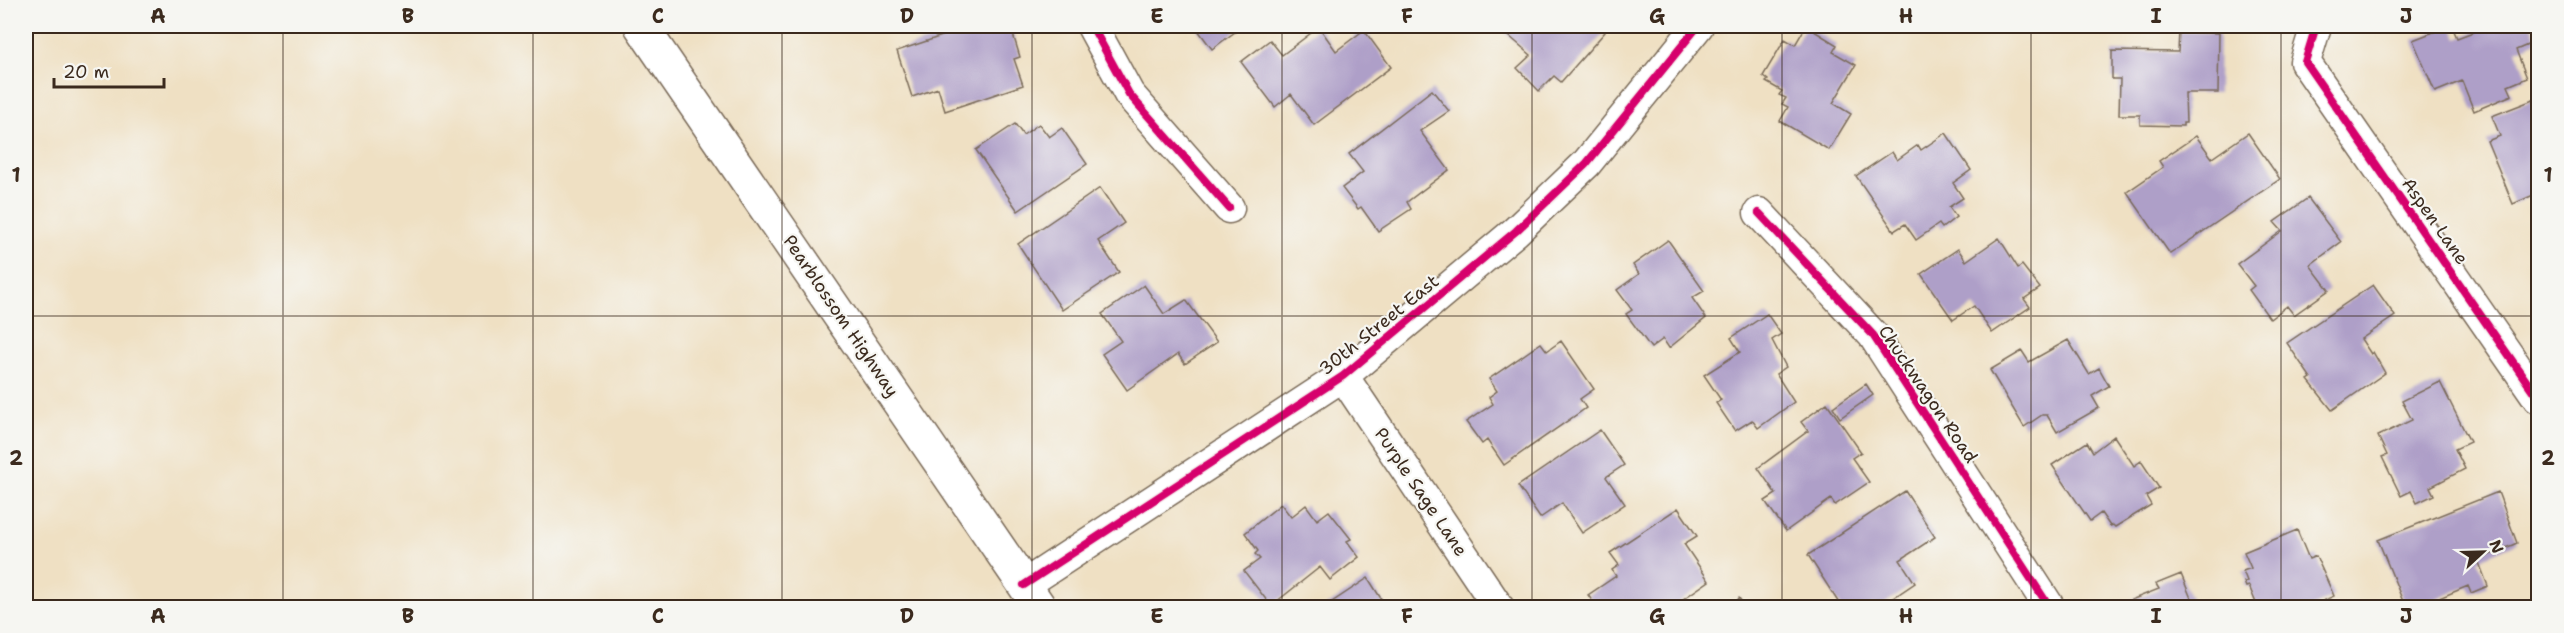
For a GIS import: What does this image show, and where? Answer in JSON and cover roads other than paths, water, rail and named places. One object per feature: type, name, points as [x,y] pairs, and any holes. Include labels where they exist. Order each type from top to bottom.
[{"type":"main road","name":"Pearblossom Highway","points":[[641,26],[1032,596]]},
{"type":"street","points":[[1092,26],[1129,94],[1229,208]]},
{"type":"street","name":"30th Street East","points":[[1032,596],[1343,376],[1516,231],[1586,164],[1698,26]]},
{"type":"street","name":"Aspen Lane","points":[[2316,26],[2305,62],[2538,398]]},
{"type":"street","name":"Chuckwagon Road","points":[[1759,213],[1873,335],[2050,608]]},
{"type":"street","name":"Purple Sage Lane","points":[[1343,376],[1499,608]]}]
